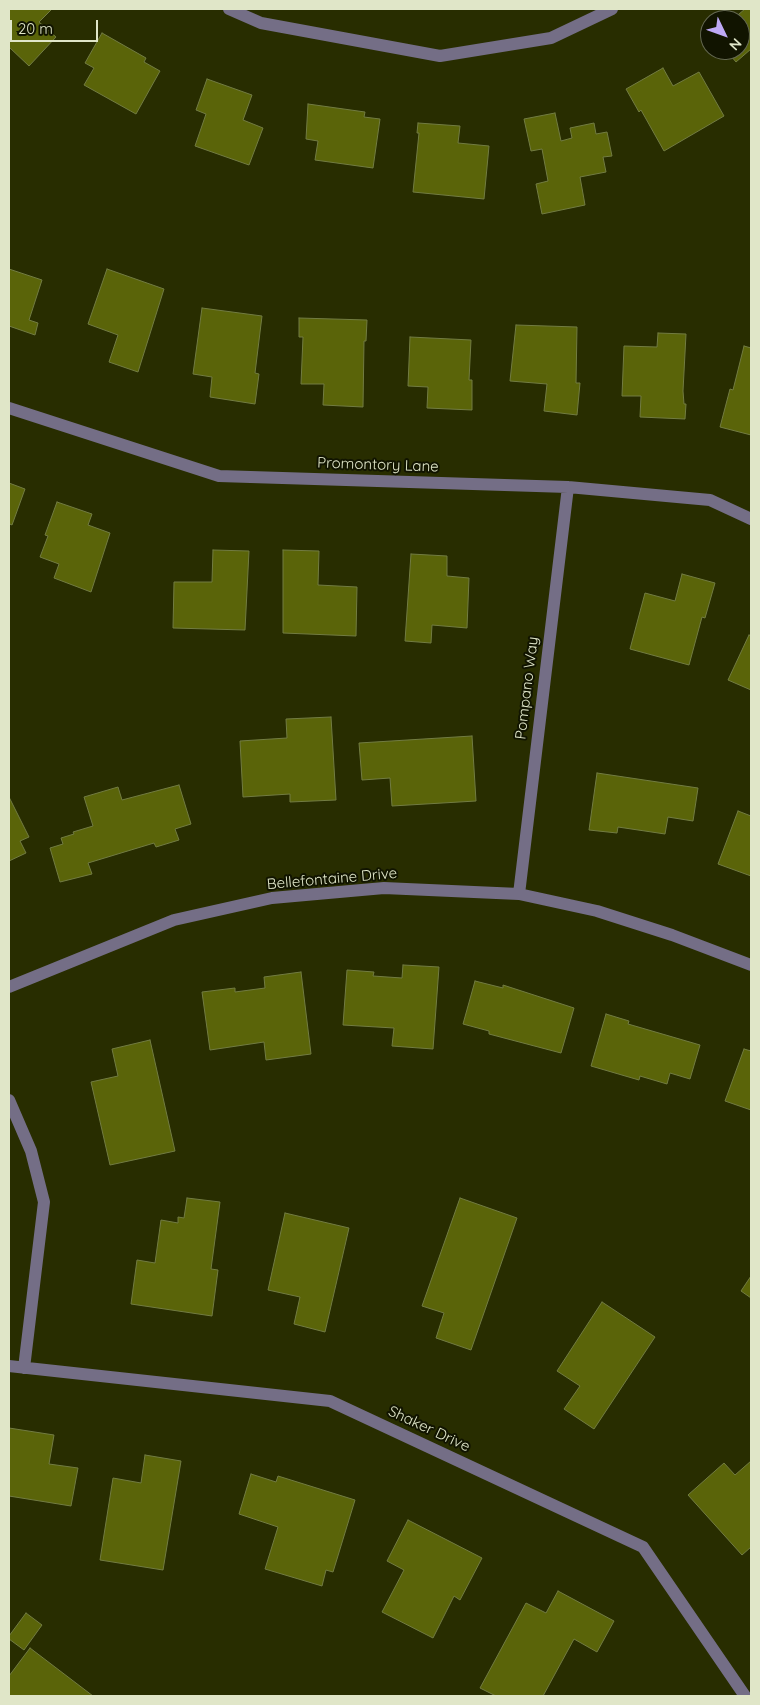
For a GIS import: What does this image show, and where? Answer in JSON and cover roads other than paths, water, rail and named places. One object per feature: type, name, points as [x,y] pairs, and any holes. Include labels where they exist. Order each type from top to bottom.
[{"type":"street","points":[[229,9],[261,22],[440,56],[552,38],[612,9]]},
{"type":"street","name":"Promontory Lane","points":[[9,408],[219,476],[568,487],[710,500],[751,519]]},
{"type":"street","name":"Pompano Way","points":[[518,894],[568,487]]},
{"type":"street","name":"Bellefontaine Drive","points":[[9,987],[174,920],[272,898],[384,888],[518,894],[597,911],[672,935],[751,964]]},
{"type":"street","points":[[9,1100],[31,1151],[44,1202],[24,1368]]},
{"type":"street","name":"Shaker Drive","points":[[9,1366],[330,1401],[644,1547],[745,1696]]}]
